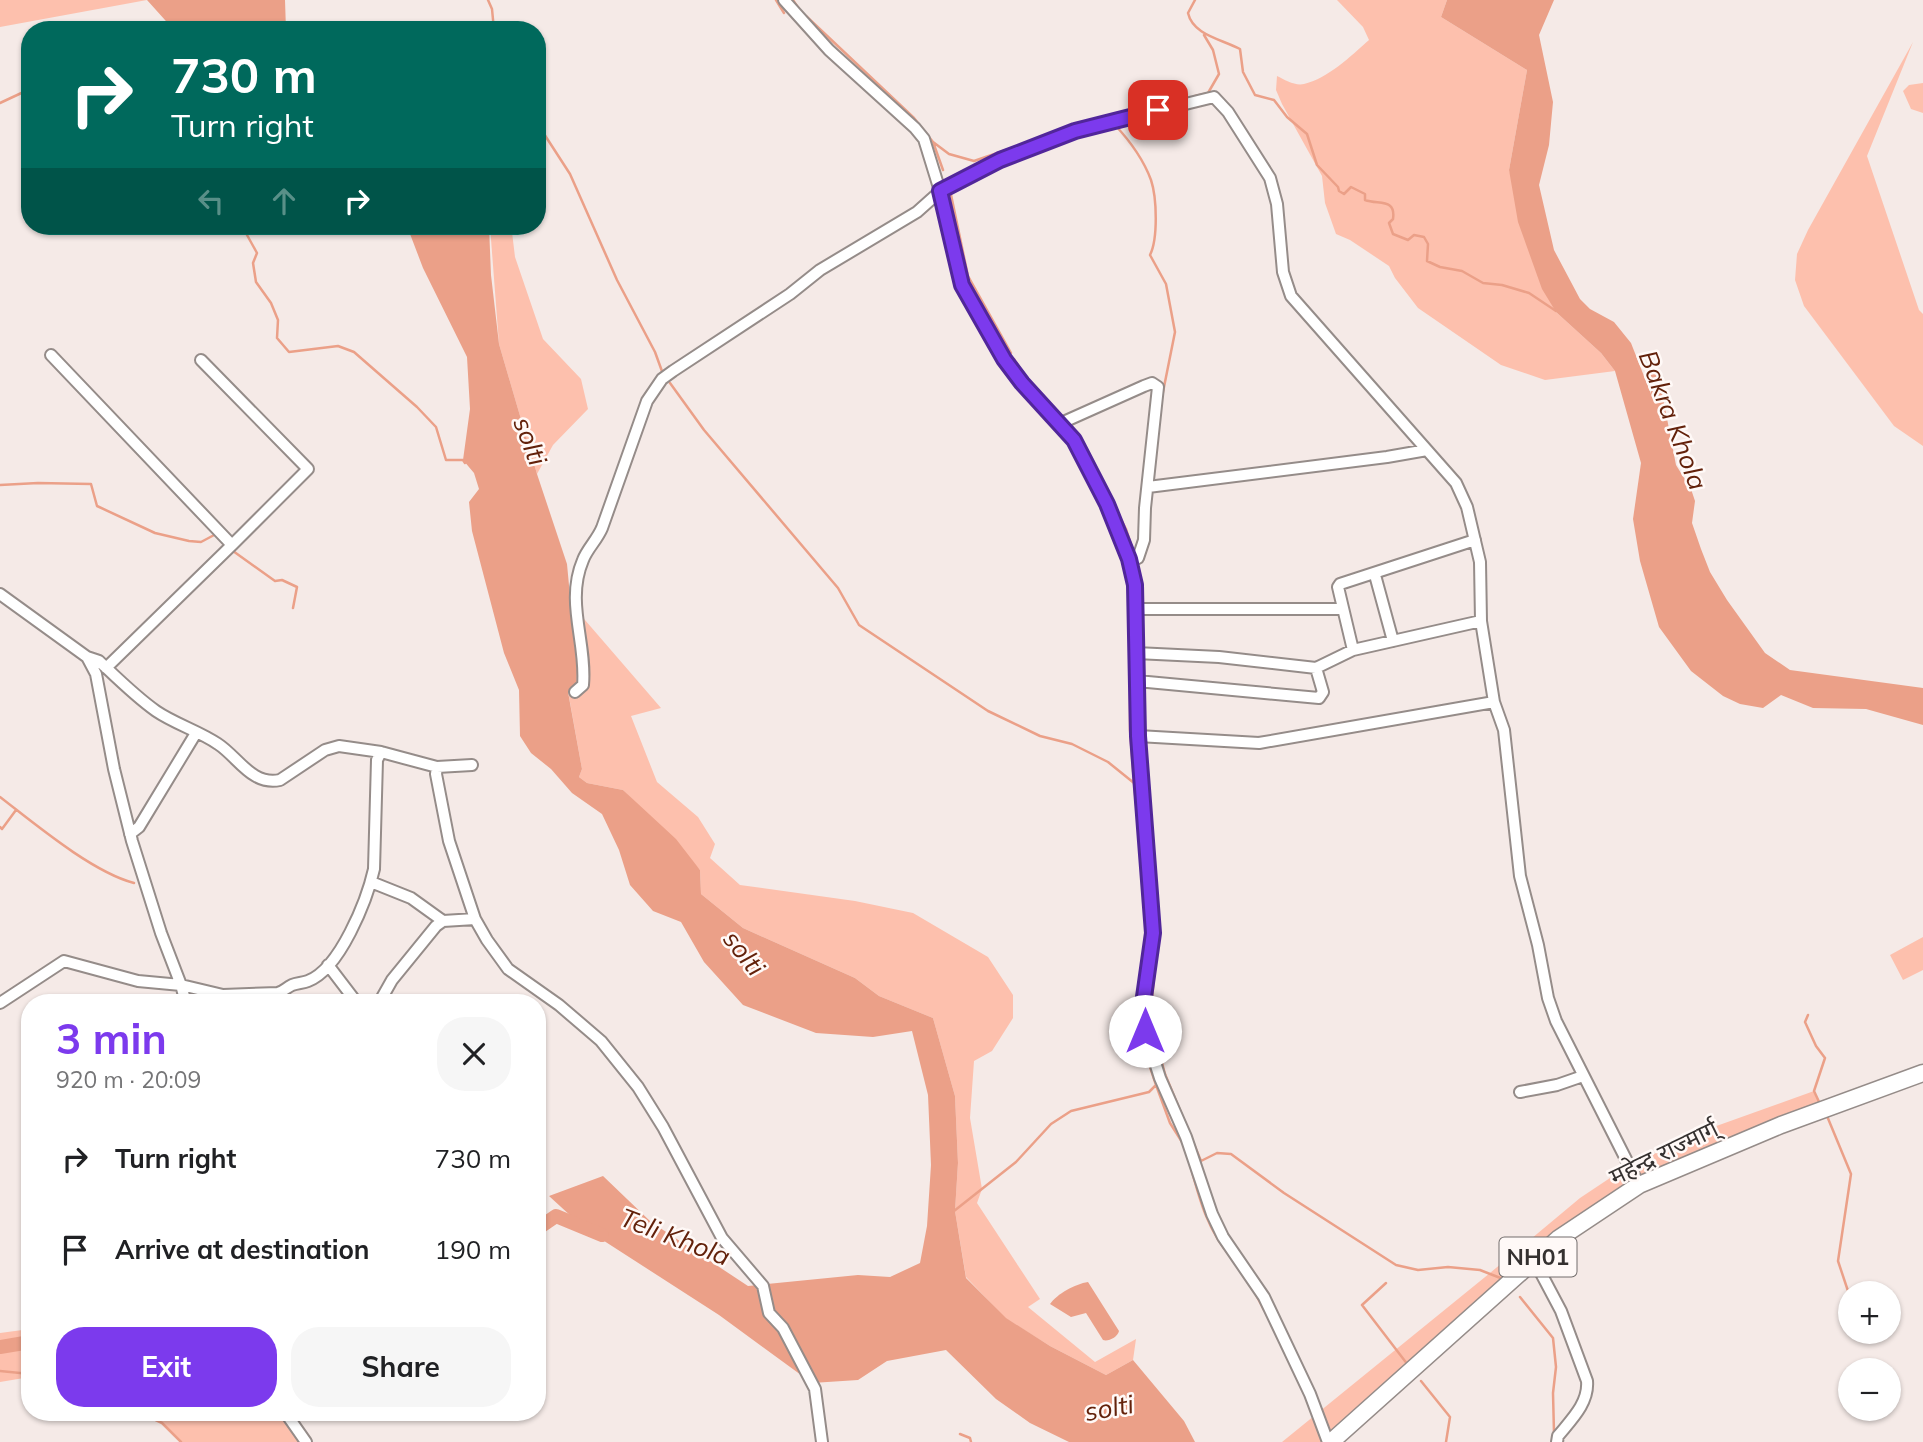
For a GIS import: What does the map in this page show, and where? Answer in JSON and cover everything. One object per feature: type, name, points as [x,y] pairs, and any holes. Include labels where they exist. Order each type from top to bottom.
[{"type":"highway","name":"महेन्द्र राज्मार्ग्","points":[[1329,1442],[1558,1239],[1639,1185],[1781,1125],[1923,1073]]},
{"type":"street","points":[[784,0],[829,50],[924,139],[940,191],[962,285],[1004,359],[1074,440],[1107,504],[1130,562],[1135,585],[1138,736],[1153,933],[1142,1011],[1145,1031],[1212,1214],[1223,1237],[1264,1297],[1310,1394],[1329,1442]]},
{"type":"street","points":[[575,692],[583,685],[584,672],[574,604],[583,559],[596,542],[653,389],[662,379],[820,270],[918,212],[940,191],[1000,160],[1075,131],[1214,97],[1228,111],[1270,178],[1277,204],[1283,272],[1291,296],[1456,483],[1463,495],[1480,562],[1481,621],[1494,702],[1504,730],[1520,876],[1538,945],[1548,998],[1556,1021],[1639,1185]]},
{"type":"street","points":[[51,355],[232,545]]},
{"type":"street","points":[[106,668],[309,469],[201,360]]},
{"type":"street","points":[[1059,424],[1144,386],[1155,384],[1158,387],[1144,540],[1138,558],[1130,562]]},
{"type":"street","points":[[1148,487],[1427,450]]},
{"type":"street","points":[[1353,650],[1338,587],[1340,584],[1375,575],[1475,540]]},
{"type":"street","points":[[1375,575],[1393,641]]},
{"type":"street","points":[[0,594],[87,657],[99,661],[155,710],[217,743],[253,775],[274,781],[286,777],[339,746],[381,752],[437,767],[472,765]]},
{"type":"street","points":[[1136,609],[1343,609]]},
{"type":"street","points":[[1136,653],[1219,657],[1316,668],[1353,650],[1481,621]]},
{"type":"street","points":[[87,657],[96,674],[114,769],[130,834],[184,994]]},
{"type":"street","points":[[1137,681],[1319,698],[1323,692],[1316,668]]},
{"type":"street","points":[[1138,736],[1259,743],[1494,702]]},
{"type":"street","points":[[130,834],[139,827],[197,733]]},
{"type":"street","points":[[250,994],[278,993],[294,984],[308,981],[328,965],[360,914],[374,869],[377,760],[381,752]]},
{"type":"street","points":[[437,767],[436,774],[449,841],[475,919],[486,940],[508,969],[543,994]]},
{"type":"street","points":[[371,882],[411,898],[443,921],[475,919]]},
{"type":"street","points":[[384,994],[392,980],[443,921]]},
{"type":"street","points":[[0,1003],[64,961],[138,981],[181,985],[219,994]]},
{"type":"street","points":[[328,965],[350,994]]},
{"type":"street","points":[[546,996],[601,1041],[638,1087],[663,1127],[722,1238],[763,1286],[769,1313],[783,1328],[815,1389],[822,1442]]},
{"type":"street","points":[[1520,1092],[1557,1086],[1583,1076]]},
{"type":"street","points":[[1534,1260],[1561,1311],[1587,1381],[1588,1392],[1583,1403],[1558,1436],[1557,1442]]},
{"type":"street","points":[[291,1421],[306,1442]]},
{"type":"shaded area","points":[[0,0],[147,0],[21,21],[0,27]]},
{"type":"shaded area","points":[[1337,0],[1447,0],[1441,17],[1527,70],[1509,170],[1556,312],[1601,353],[1615,371],[1545,380],[1501,365],[1418,308],[1389,266],[1336,234],[1325,203],[1322,176],[1276,90],[1277,76],[1297,84],[1313,81],[1338,66],[1369,40],[1363,27]]},
{"type":"shaded area","points":[[1913,42],[1867,156],[1919,310],[1923,314],[1923,446],[1894,426],[1804,306],[1795,280],[1797,254],[1808,230]]},
{"type":"shaded area","points":[[1923,83],[1923,113],[1911,109],[1903,91],[1909,85]]},
{"type":"shaded area","points":[[491,235],[512,235],[515,257],[543,339],[581,379],[588,409],[553,445],[537,474],[499,344]]},
{"type":"shaded area","points":[[572,605],[661,708],[631,716],[657,782],[698,817],[715,844],[710,858],[740,885],[855,901],[913,913],[988,957],[1013,995],[1013,1018],[992,1051],[974,1061],[970,1118],[982,1189],[977,1203],[1040,1299],[1028,1307],[1095,1362],[1136,1339],[1133,1360],[1106,1375],[1050,1346],[1005,1318],[966,1277],[955,1211],[958,1163],[955,1096],[933,1018],[879,996],[855,978],[743,928],[701,894],[700,870],[623,790],[587,783],[579,777],[582,769],[568,691],[576,684]]},
{"type":"shaded area","points":[[1923,937],[1923,970],[1903,980],[1890,955]]},
{"type":"shaded area","points":[[1814,1091],[1820,1104],[1667,1173],[1558,1239],[1331,1442],[1282,1442],[1580,1198],[1628,1166],[1708,1129]]},
{"type":"shaded area","points":[[21,1330],[21,1378],[0,1382],[0,1333]]},
{"type":"shaded area","points":[[158,1421],[291,1421],[306,1442],[181,1442]]},
{"type":"water","points":[[147,0],[285,0],[286,21],[166,21]]},
{"type":"water","points":[[1447,0],[1554,0],[1539,35],[1553,102],[1549,145],[1539,185],[1554,250],[1580,299],[1590,309],[1614,322],[1631,343],[1651,394],[1650,372],[1658,372],[1676,465],[1695,501],[1692,523],[1710,572],[1727,600],[1765,653],[1790,670],[1923,688],[1923,725],[1866,709],[1813,708],[1781,695],[1763,708],[1740,704],[1723,696],[1691,671],[1659,627],[1640,561],[1633,519],[1641,463],[1615,371],[1601,353],[1556,312],[1542,289],[1518,222],[1509,170],[1527,70],[1441,17]]},
{"type":"water","name":"solti","points":[[410,235],[489,235],[499,344],[567,564],[577,671],[576,684],[568,692],[582,769],[579,777],[587,783],[623,790],[676,839],[700,870],[701,894],[743,928],[855,978],[879,996],[933,1018],[955,1096],[958,1163],[955,1211],[966,1278],[1006,1318],[1050,1346],[1106,1375],[1133,1360],[1184,1421],[1195,1442],[1069,1442],[1030,1423],[996,1399],[946,1350],[887,1361],[858,1380],[812,1383],[719,1315],[584,1228],[549,1196],[603,1176],[651,1222],[748,1286],[858,1275],[890,1277],[920,1263],[927,1226],[931,1165],[928,1095],[912,1031],[873,1037],[816,1033],[743,1005],[704,962],[681,922],[653,911],[630,885],[619,850],[602,814],[572,793],[551,769],[531,753],[520,736],[519,690],[504,653],[472,531],[469,502],[479,489],[474,473],[463,460],[470,409],[467,357],[423,268]]},
{"type":"water","points":[[1088,1282],[1119,1331],[1110,1340],[1103,1340],[1086,1313],[1071,1317],[1050,1304],[1067,1290]]},
{"type":"waterway","points":[[488,0],[493,21]]},
{"type":"waterway","points":[[776,0],[784,13]]},
{"type":"waterway","points":[[793,0],[799,9]]},
{"type":"waterway","points":[[1195,0],[1188,13],[1191,20],[1209,36],[1240,49],[1243,72],[1255,95],[1274,100],[1287,117],[1307,134],[1317,165],[1339,191],[1344,194],[1351,187],[1365,194],[1365,200],[1389,205],[1393,212],[1393,219],[1389,223],[1393,234],[1408,240],[1414,235],[1424,237],[1428,244],[1427,261],[1440,267],[1462,271],[1483,283],[1529,293],[1556,311]]},
{"type":"waterway","points":[[806,16],[914,118],[933,142],[943,170]]},
{"type":"waterway","points":[[1195,96],[1208,93],[1219,74],[1213,50],[1204,35]]},
{"type":"waterway","points":[[0,103],[21,93]]},
{"type":"waterway","points":[[1076,125],[1182,99]]},
{"type":"waterway","points":[[1115,125],[1140,158],[1153,188],[1155,229],[1150,255],[1166,284],[1175,332],[1162,397]]},
{"type":"waterway","points":[[933,142],[949,154],[974,161],[1067,129]]},
{"type":"waterway","points":[[546,137],[570,174],[663,374]]},
{"type":"waterway","points":[[950,190],[968,276],[1011,353]]},
{"type":"waterway","points":[[247,235],[257,253],[253,263],[256,282],[271,303],[278,320],[277,338],[289,352],[338,346],[354,352],[436,427],[446,460],[463,460],[465,463]]},
{"type":"waterway","points":[[1014,359],[1026,378]]},
{"type":"waterway","points":[[670,383],[704,430],[838,588],[859,625],[988,711],[1040,736],[1072,744],[1108,762],[1134,783],[1147,921]]},
{"type":"waterway","points":[[1030,383],[1063,419]]},
{"type":"waterway","points":[[1085,450],[1126,529],[1134,554]]},
{"type":"waterway","points":[[0,485],[91,484],[97,506],[155,533],[201,542],[216,534]]},
{"type":"waterway","points":[[233,551],[275,581],[282,580],[297,587],[293,608]]},
{"type":"waterway","points":[[1123,560],[1130,590],[1130,730],[1134,783]]},
{"type":"waterway","points":[[1140,561],[1137,564],[1142,606]]},
{"type":"waterway","points":[[1142,613],[1142,649]]},
{"type":"waterway","points":[[1142,658],[1142,679]]},
{"type":"waterway","points":[[1142,688],[1143,733]]},
{"type":"waterway","points":[[1144,741],[1159,929],[1150,1018],[1165,1074],[1201,1161],[1217,1153],[1231,1154],[1284,1193],[1396,1265],[1418,1270],[1448,1267],[1480,1270],[1503,1279]]},
{"type":"waterway","points":[[0,797],[82,858],[100,869],[134,883]]},
{"type":"waterway","points":[[0,827],[2,829],[16,810]]},
{"type":"waterway","points":[[1146,949],[1147,927]]},
{"type":"waterway","points":[[954,1211],[1016,1162],[1051,1124],[1071,1111],[1149,1092],[1156,1085],[1140,1037],[1137,1007]]},
{"type":"waterway","points":[[1808,1015],[1805,1022],[1825,1058],[1814,1091],[1820,1104]]},
{"type":"waterway","points":[[1156,1085],[1170,1123],[1182,1142]]},
{"type":"waterway","points":[[1827,1116],[1851,1174],[1838,1261],[1845,1281]]},
{"type":"waterway","points":[[1191,1168],[1211,1226],[1231,1257]]},
{"type":"waterway","name":"Teli Khola","points":[[546,1223],[556,1216],[602,1235]]},
{"type":"waterway","points":[[1386,1283],[1362,1305],[1408,1365]]},
{"type":"waterway","points":[[1254,1291],[1264,1310]]},
{"type":"waterway","points":[[1520,1297],[1553,1338],[1556,1367],[1553,1393],[1554,1433]]},
{"type":"waterway","name":"Teli Khola","points":[[0,1347],[21,1344]]},
{"type":"waterway","points":[[0,1371],[21,1373]]},
{"type":"waterway","points":[[1421,1381],[1450,1417],[1446,1442]]},
{"type":"waterway","points":[[158,1421],[181,1442]]},
{"type":"waterway","points":[[960,1434],[970,1438],[971,1442]]},
{"type":"route","points":[[1145,1031],[1142,1011],[1153,933],[1138,736],[1135,585],[1129,559],[1107,504],[1074,440],[1004,359],[962,285],[940,191],[1000,160],[1075,131],[1158,110]]},
{"type":"water label","name":"Bakra Khola","points":[[1673,420]]}]
